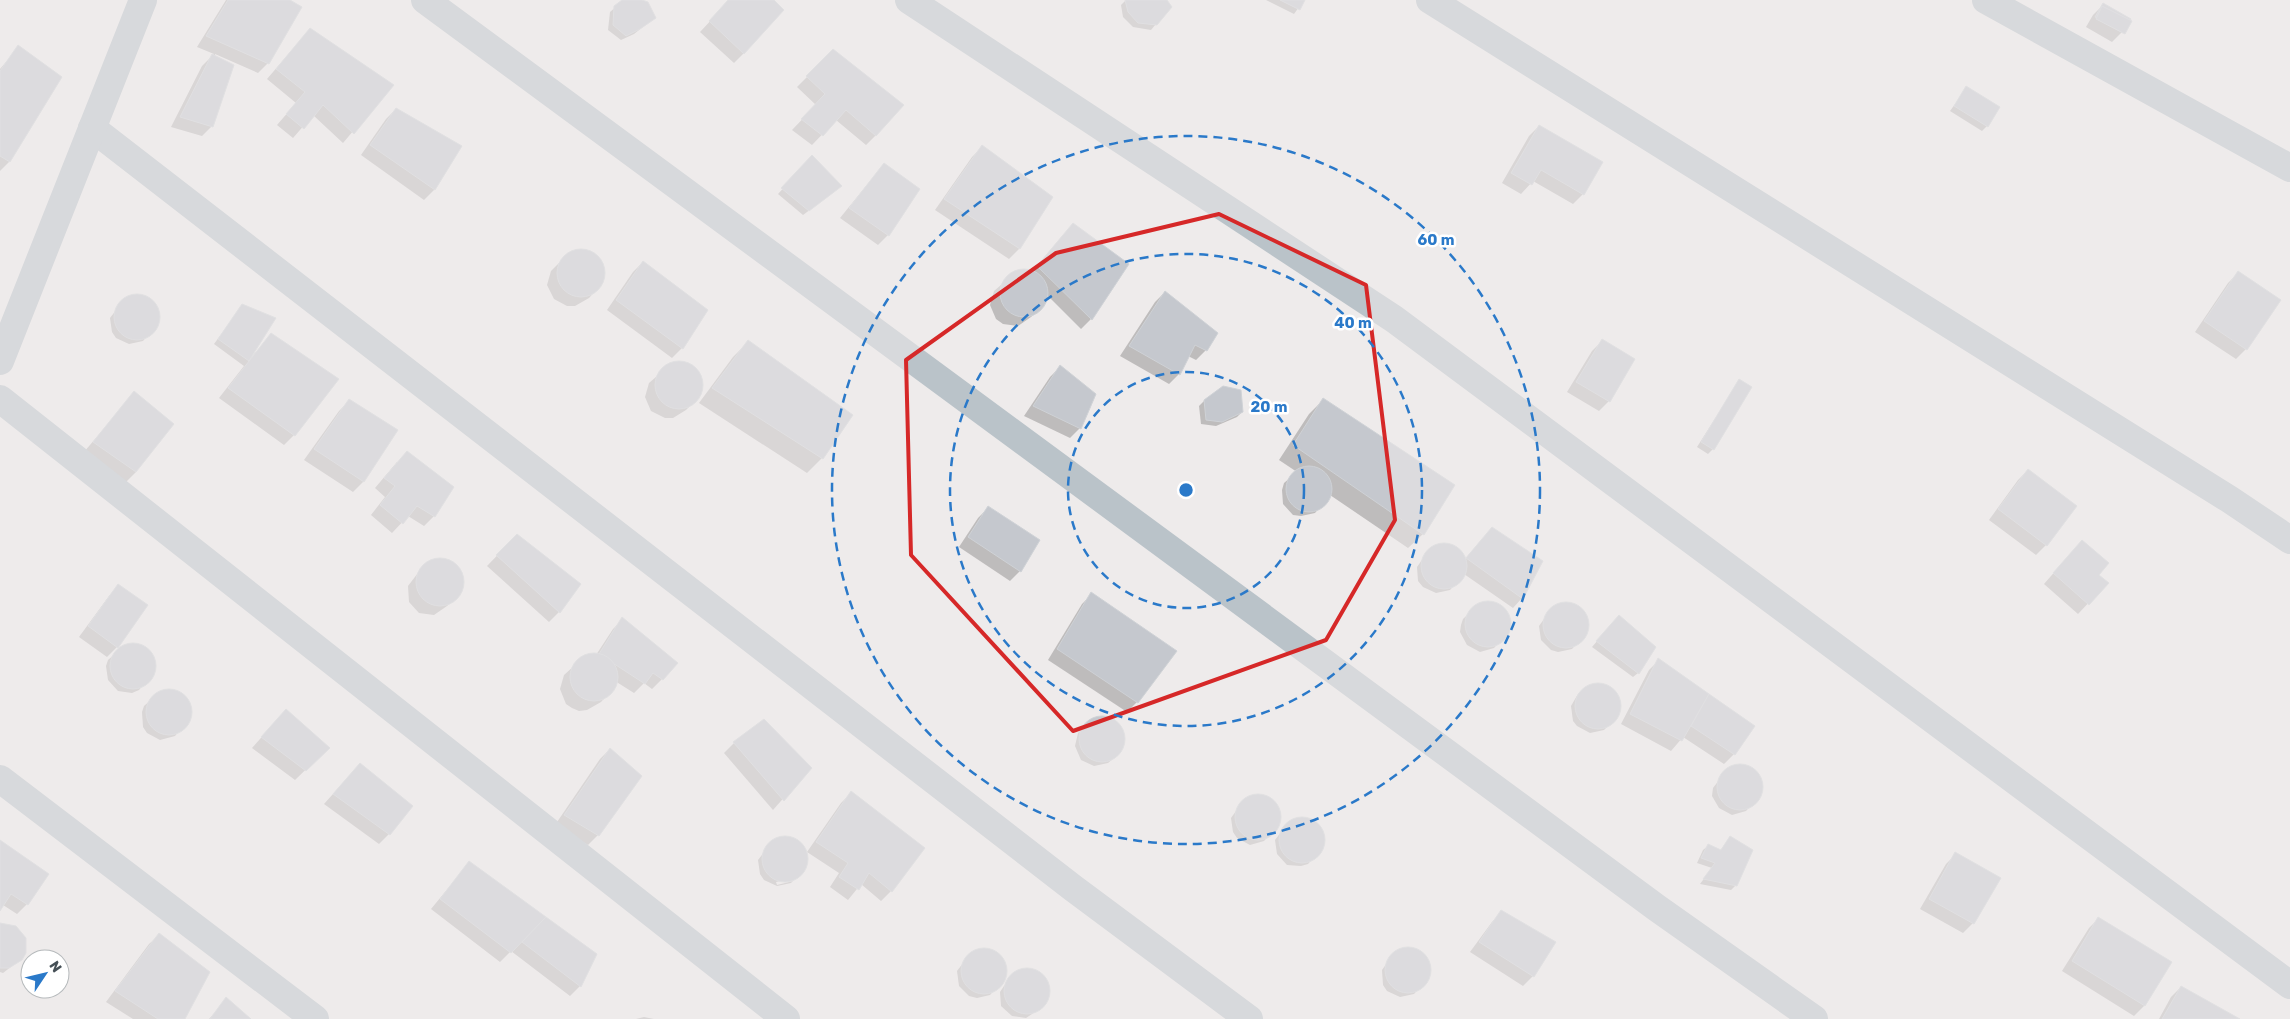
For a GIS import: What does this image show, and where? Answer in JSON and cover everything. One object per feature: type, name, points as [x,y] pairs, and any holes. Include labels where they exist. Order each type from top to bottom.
[{"type":"street","points":[[0,361],[7,317],[92,128],[143,0]]},
{"type":"street","points":[[425,0],[1657,908],[1814,1019]]},
{"type":"street","points":[[909,0],[1394,319],[2290,986]]},
{"type":"street","points":[[1430,0],[2229,499],[2290,540]]},
{"type":"street","points":[[1986,0],[2290,168]]},
{"type":"street","points":[[92,128],[1072,888],[1249,1019]]},
{"type":"street","points":[[0,398],[786,1019]]},
{"type":"street","points":[[0,779],[315,1019]]},
{"type":"highlighted area","points":[[1219,214],[1366,285],[1395,520],[1326,640],[1073,731],[911,555],[906,360],[1056,253]]},
{"type":"building","points":[[228,0],[290,0],[302,7],[269,64],[206,36]]},
{"type":"building","points":[[622,0],[642,0],[648,2],[656,18],[626,36],[613,25],[614,6]]},
{"type":"building","points":[[728,0],[774,0],[784,10],[744,54],[709,21]]},
{"type":"building","points":[[1125,0],[1167,0],[1172,7],[1157,25],[1138,23],[1128,12]]},
{"type":"building","points":[[1280,0],[1305,0],[1300,10]]},
{"type":"building","points":[[2103,3],[2131,19],[2123,33],[2095,17]]},
{"type":"building","points":[[2102,6],[2132,21],[2125,34],[2096,19]]},
{"type":"building","points":[[310,28],[394,85],[354,134],[323,105],[304,129],[286,114],[305,92],[276,69]]},
{"type":"building","points":[[18,45],[62,77],[10,162],[0,156],[0,71]]},
{"type":"building","points":[[833,49],[904,105],[876,136],[846,110],[823,136],[801,119],[825,94],[806,76]]},
{"type":"building","points":[[212,54],[234,65],[213,127],[180,117]]},
{"type":"building","points":[[1966,86],[2000,107],[1988,127],[1954,106]]},
{"type":"building","points":[[396,108],[462,146],[435,190],[370,145]]},
{"type":"building","points":[[1539,125],[1603,162],[1584,195],[1541,170],[1532,185],[1511,173]]},
{"type":"building","points":[[982,145],[1053,197],[1020,249],[944,199]]},
{"type":"building","points":[[812,155],[842,186],[809,211],[781,188]]},
{"type":"building","points":[[884,163],[920,189],[889,236],[849,208]]},
{"type":"building","points":[[1073,223],[1129,264],[1092,320],[1037,266]]},
{"type":"building","points":[[581,249],[590,251],[598,256],[603,264],[605,273],[603,282],[598,290],[590,295],[581,297],[572,295],[564,290],[559,282],[557,273],[559,264],[564,256],[572,251]]},
{"type":"building","points":[[643,261],[708,310],[683,349],[616,300]]},
{"type":"building","points":[[1024,269],[1033,271],[1041,276],[1046,284],[1048,293],[1046,302],[1041,310],[1033,315],[1024,317],[1015,315],[1007,310],[1002,302],[1000,293],[1002,284],[1007,276],[1015,271]]},
{"type":"building","points":[[2238,271],[2281,300],[2247,350],[2204,321]]},
{"type":"building","points":[[1165,291],[1218,333],[1207,351],[1195,345],[1180,375],[1129,346]]},
{"type":"building","points":[[137,294],[150,298],[156,304],[160,317],[156,330],[150,336],[137,340],[124,336],[118,330],[114,317],[118,304],[124,298]]},
{"type":"building","points":[[242,304],[276,318],[249,361],[218,339]]},
{"type":"building","points":[[271,333],[339,379],[295,436],[228,388]]},
{"type":"building","points":[[1602,339],[1635,359],[1610,402],[1576,382]]},
{"type":"building","points":[[748,340],[853,415],[823,459],[712,388]]},
{"type":"building","points":[[679,361],[688,363],[696,368],[701,376],[703,385],[701,394],[696,402],[688,407],[679,409],[670,407],[662,402],[657,394],[655,385],[657,376],[662,368],[670,363]]},
{"type":"building","points":[[1060,365],[1096,394],[1081,429],[1033,406]]},
{"type":"building","points":[[1739,379],[1752,387],[1714,450],[1701,442]]},
{"type":"building","points":[[1223,386],[1241,390],[1243,412],[1222,422],[1206,420],[1204,400]]},
{"type":"building","points":[[134,391],[174,424],[136,472],[93,442]]},
{"type":"building","points":[[1323,398],[1455,485],[1424,535],[1293,445]]},
{"type":"building","points":[[349,399],[398,430],[364,482],[314,449]]},
{"type":"building","points":[[407,451],[454,487],[435,517],[417,506],[403,524],[380,505],[395,486],[384,478]]},
{"type":"building","points":[[1305,466],[1313,466],[1322,470],[1328,476],[1332,489],[1328,502],[1322,508],[1313,512],[1305,512],[1296,508],[1290,502],[1286,493],[1286,485],[1290,476],[1296,470]]},
{"type":"building","points":[[2028,469],[2077,506],[2047,546],[1998,509]]},
{"type":"building","points":[[988,506],[1040,540],[1021,572],[968,537]]},
{"type":"building","points":[[1492,527],[1543,561],[1523,599],[1466,558]]},
{"type":"building","points":[[517,534],[581,584],[560,613],[496,555]]},
{"type":"building","points":[[2082,540],[2109,563],[2099,575],[2109,583],[2089,605],[2053,573]]},
{"type":"building","points":[[1444,543],[1457,547],[1463,553],[1467,566],[1463,579],[1457,585],[1444,589],[1431,585],[1425,579],[1421,566],[1425,553],[1431,547]]},
{"type":"building","points":[[440,558],[449,560],[457,565],[462,573],[464,582],[462,591],[457,599],[449,604],[440,606],[431,604],[423,599],[418,591],[416,582],[418,573],[423,565],[431,560]]},
{"type":"building","points":[[118,584],[148,605],[118,648],[88,626]]},
{"type":"building","points":[[1091,592],[1177,651],[1138,703],[1057,649]]},
{"type":"building","points":[[1488,601],[1501,605],[1507,611],[1511,624],[1507,637],[1501,643],[1488,647],[1475,643],[1469,637],[1465,624],[1469,611],[1475,605]]},
{"type":"building","points":[[1562,602],[1570,602],[1579,606],[1585,612],[1589,625],[1585,638],[1579,644],[1570,648],[1562,648],[1553,644],[1547,638],[1543,629],[1543,621],[1547,612],[1553,606]]},
{"type":"building","points":[[1619,615],[1656,647],[1639,674],[1596,641]]},
{"type":"building","points":[[622,617],[678,663],[663,680],[653,673],[645,684],[599,654]]},
{"type":"building","points":[[133,643],[146,647],[152,653],[156,666],[152,679],[146,685],[133,689],[120,685],[114,679],[110,666],[114,653],[120,647]]},
{"type":"building","points":[[594,653],[603,655],[611,660],[616,668],[618,677],[616,686],[611,694],[603,699],[594,701],[585,699],[577,694],[572,686],[570,677],[572,668],[577,660],[585,655]]},
{"type":"building","points":[[1658,658],[1709,694],[1682,741],[1630,714]]},
{"type":"building","points":[[1594,683],[1602,683],[1611,687],[1617,693],[1621,706],[1617,719],[1611,725],[1602,729],[1594,729],[1585,725],[1579,719],[1575,710],[1575,702],[1579,693],[1585,687]]},
{"type":"building","points":[[165,689],[173,689],[182,693],[188,699],[192,712],[188,725],[182,731],[173,735],[165,735],[156,731],[150,725],[146,716],[146,708],[150,699],[156,693]]},
{"type":"building","points":[[1709,694],[1755,726],[1735,755],[1691,726]]},
{"type":"building","points":[[286,709],[330,748],[306,771],[261,737]]},
{"type":"building","points":[[1102,716],[1115,720],[1121,726],[1125,739],[1121,752],[1115,758],[1102,762],[1089,758],[1083,752],[1079,739],[1083,726],[1089,720]]},
{"type":"building","points":[[764,719],[812,768],[784,801],[733,742]]},
{"type":"building","points":[[610,748],[642,776],[599,836],[564,815]]},
{"type":"building","points":[[360,763],[413,806],[390,835],[333,794]]},
{"type":"building","points":[[1740,764],[1753,768],[1759,774],[1763,787],[1759,800],[1753,806],[1740,810],[1727,806],[1721,800],[1717,787],[1721,774],[1727,768]]},
{"type":"building","points":[[851,791],[925,848],[892,892],[869,873],[859,890],[839,877],[848,863],[816,842]]},
{"type":"building","points":[[1254,794],[1262,794],[1271,798],[1277,804],[1281,817],[1277,830],[1271,836],[1262,840],[1254,840],[1245,836],[1239,830],[1235,821],[1235,813],[1239,804],[1245,798]]},
{"type":"building","points":[[1302,817],[1315,821],[1321,827],[1325,840],[1321,853],[1315,859],[1302,863],[1289,859],[1283,853],[1279,840],[1283,827],[1289,821]]},
{"type":"building","points":[[781,836],[789,836],[798,840],[804,846],[808,859],[804,872],[798,878],[789,882],[781,882],[772,878],[766,872],[762,863],[762,855],[766,846],[772,840]]},
{"type":"building","points":[[1730,836],[1753,850],[1737,886],[1703,879],[1715,863],[1701,858],[1708,844],[1721,850]]},
{"type":"building","points":[[0,840],[49,874],[28,905],[11,894],[0,911]]},
{"type":"building","points":[[1955,852],[2001,878],[1974,924],[1929,899]]},
{"type":"building","points":[[469,861],[546,917],[511,953],[440,899]]},
{"type":"building","points":[[1501,910],[1556,942],[1534,977],[1479,942]]},
{"type":"building","points":[[546,917],[597,954],[581,987],[522,942]]},
{"type":"building","points":[[2098,917],[2172,962],[2145,1006],[2072,961]]},
{"type":"building","points":[[0,923],[16,926],[26,938],[26,949],[20,949],[20,961],[9,968],[0,968]]},
{"type":"building","points":[[159,933],[210,972],[185,1019],[158,1019],[115,991]]},
{"type":"building","points":[[1408,947],[1421,951],[1427,957],[1431,970],[1427,983],[1421,989],[1408,993],[1395,989],[1389,983],[1385,970],[1389,957],[1395,951]]},
{"type":"building","points":[[984,948],[997,952],[1003,958],[1007,971],[1003,984],[997,990],[984,994],[971,990],[965,984],[961,971],[965,958],[971,952]]},
{"type":"building","points":[[1023,968],[1031,968],[1040,972],[1046,978],[1050,991],[1046,1004],[1040,1010],[1031,1014],[1023,1014],[1014,1010],[1008,1004],[1004,995],[1004,987],[1008,978],[1014,972]]},
{"type":"building","points":[[2181,986],[2240,1019],[2162,1019]]},
{"type":"building","points":[[226,997],[251,1019],[210,1019]]}]
